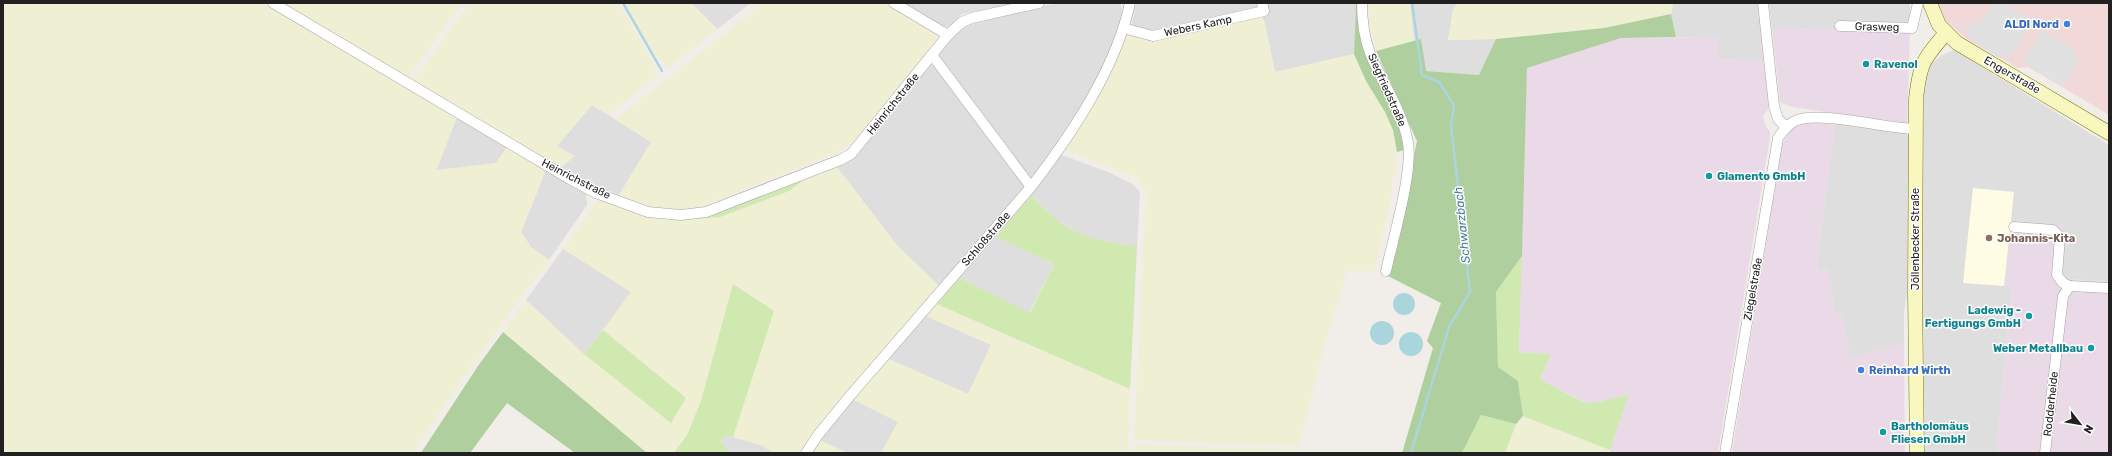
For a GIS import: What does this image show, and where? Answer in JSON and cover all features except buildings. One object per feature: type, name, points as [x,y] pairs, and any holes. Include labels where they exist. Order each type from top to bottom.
[{"type":"street","name":"Heinrichstraße","points":[[273,3],[568,178],[596,193],[648,212],[681,215],[706,212],[840,160],[851,154],[948,35],[962,22],[972,18],[1039,3]]},
{"type":"street","points":[[894,3],[948,35]]},
{"type":"street","name":"Schloßstraße","points":[[806,453],[818,435],[849,397],[1031,188],[1058,150],[1099,83],[1123,28],[1130,3]]},
{"type":"street","name":"Webers Kamp","points":[[1123,28],[1153,36],[1264,11],[1262,3]]},
{"type":"street","name":"Siegfriedstraße","points":[[1362,3],[1362,22],[1370,53],[1403,124],[1408,144],[1406,177],[1386,271]]},
{"type":"street","points":[[1763,3],[1774,106],[1778,118],[1786,127],[1803,118],[1824,118],[1916,129]]},
{"type":"street","name":"Grasweg","points":[[1840,26],[1912,28],[1918,3]]},
{"type":"street","name":"Engerstraße","points":[[1930,3],[1939,25],[1957,44],[2109,133]]},
{"type":"street","name":"Jöllenbecker Straße","points":[[1917,453],[1915,290],[1916,129],[1919,73],[1923,61],[1946,34]]},
{"type":"street","points":[[932,55],[1031,188]]},
{"type":"street","name":"Ziegelstraße","points":[[1725,453],[1778,138],[1786,127]]},
{"type":"street","points":[[2014,227],[2053,230],[2058,233],[2060,237],[2057,275],[2063,283],[2070,286],[2109,288]]},
{"type":"street","name":"Rodderheide","points":[[2046,453],[2063,296],[2070,286]]},
{"type":"shaded area","points":[[691,3],[751,3],[717,29]]},
{"type":"shaded area","points":[[898,3],[1017,3],[962,14],[951,26],[939,27]]},
{"type":"shaded area","points":[[1059,3],[1120,3],[1123,12],[1112,50],[1077,115],[1043,166],[940,287],[896,244],[836,166],[852,158],[862,149],[953,36],[962,29],[978,19]]},
{"type":"shaded area","points":[[1136,3],[1356,3],[1354,54],[1275,72],[1264,20],[1258,8],[1159,32],[1131,27]]},
{"type":"shaded area","points":[[1410,3],[1457,3],[1453,10],[1448,40],[1496,39],[1480,75],[1425,71],[1421,39],[1414,40]]},
{"type":"shaded area","points":[[1673,3],[1759,3],[1765,61],[1718,59],[1718,37],[1676,37],[1671,14]]},
{"type":"shaded area","points":[[1769,3],[1910,3],[1910,30],[1772,28]]},
{"type":"shaded area","points":[[1937,3],[2109,3],[2109,115],[2028,67],[2018,68],[1968,40],[1944,19]]},
{"type":"shaded area","points":[[1994,3],[2004,3],[2033,21],[2010,58],[2001,53],[1999,57],[1969,38],[1966,25],[1982,22]]},
{"type":"shaded area","points":[[1772,28],[1910,30],[1907,123],[1791,107],[1780,102]]},
{"type":"shaded area","points":[[2042,30],[2076,51],[2073,56],[2079,59],[2063,86],[2023,62]]},
{"type":"shaded area","points":[[1718,37],[1718,59],[1765,61],[1770,105],[1763,117],[1766,127],[1770,131],[1770,137],[1718,453],[1609,453],[1629,394],[1595,403],[1584,402],[1540,379],[1551,354],[1519,352],[1527,68],[1621,38]]},
{"type":"shaded area","points":[[1954,50],[2109,145],[2109,281],[2067,279],[2061,271],[2005,286],[2012,286],[1996,453],[1925,453],[1922,240],[1924,90],[1926,75],[1932,63],[1942,55]]},
{"type":"shaded area","points":[[592,105],[651,142],[619,195],[570,175],[560,168],[557,146]]},
{"type":"shaded area","points":[[457,117],[507,147],[496,163],[436,171]]},
{"type":"shaded area","points":[[1814,122],[1835,125],[1816,270],[1827,267],[1835,312],[1841,311],[1850,358],[1904,344],[1905,453],[1732,453],[1782,144],[1793,128],[1802,123]]},
{"type":"shaded area","points":[[1835,122],[1907,132],[1909,140],[1907,290],[1904,313],[1904,344],[1850,358],[1841,311],[1835,313],[1827,268],[1816,271]]},
{"type":"shaded area","points":[[1059,154],[1108,172],[1133,184],[1140,192],[1137,247],[1092,239],[1077,232],[1055,219],[1031,195]]},
{"type":"shaded area","points":[[546,170],[586,192],[587,205],[549,260],[531,247],[521,232]]},
{"type":"shaded area","name":"Johannis-Kita","points":[[1973,188],[2014,192],[2004,286],[1963,283]]},
{"type":"shaded area","points":[[2012,220],[2064,225],[2061,271],[2067,279],[2109,281],[2109,453],[1996,453],[2012,287],[2005,286]]},
{"type":"shaded area","points":[[996,237],[1054,264],[1029,313],[959,278]]},
{"type":"shaded area","points":[[563,249],[632,292],[584,354],[526,300]]},
{"type":"shaded area","points":[[926,316],[991,345],[968,394],[889,359]]},
{"type":"shaded area","points":[[852,399],[898,422],[881,453],[847,453],[820,440]]},
{"type":"shaded area","points":[[725,435],[761,445],[774,453],[730,453],[721,441]]},
{"type":"green space","points":[[3,3],[264,3],[457,117],[436,170],[496,163],[507,147],[546,170],[521,232],[531,247],[549,260],[476,360],[412,453],[3,453],[3,382],[5,382],[3,337]]},
{"type":"green space","points":[[280,3],[462,3],[407,78]]},
{"type":"green space","points":[[470,3],[619,3],[651,59],[658,76],[608,115],[592,105],[557,146],[575,156],[560,168],[413,81]]},
{"type":"green space","points":[[625,3],[691,3],[717,29],[668,68],[656,56]]},
{"type":"green space","points":[[764,3],[885,3],[935,34],[936,41],[856,140],[834,154],[705,205],[681,209],[665,208],[650,206],[619,195],[651,142],[616,119]]},
{"type":"green space","points":[[1356,3],[1359,3],[1359,22],[1400,126],[1404,150],[1397,152],[1393,130],[1385,112],[1366,81],[1354,54]]},
{"type":"green space","points":[[1368,3],[1410,3],[1414,40],[1376,51],[1369,23]]},
{"type":"green space","points":[[1457,3],[1673,3],[1671,14],[1604,28],[1496,39],[1448,40],[1453,10]]},
{"type":"green space","points":[[1671,14],[1676,37],[1621,38],[1527,68],[1522,256],[1496,292],[1498,367],[1518,381],[1523,416],[1516,424],[1481,415],[1462,453],[1402,453],[1433,348],[1427,341],[1441,303],[1388,276],[1417,141],[1376,51],[1421,39],[1426,71],[1479,75],[1496,39],[1604,28]]},
{"type":"green space","points":[[1257,16],[1264,20],[1275,72],[1354,54],[1366,81],[1385,112],[1393,130],[1397,152],[1390,203],[1374,271],[1347,271],[1326,340],[1299,446],[1134,440],[1146,192],[1136,178],[1063,149],[1127,33],[1146,39]]},
{"type":"green space","points":[[836,166],[896,244],[940,287],[815,433],[801,453],[774,453],[761,445],[733,437],[774,311],[733,284],[701,401],[687,435],[674,453],[647,453],[503,332],[526,300],[584,354],[686,398],[603,330],[631,292],[563,249],[597,201],[604,199],[647,216],[664,219],[681,220],[720,217],[789,191],[804,180]]},
{"type":"green space","points":[[804,180],[789,191],[720,217],[695,219]]},
{"type":"green space","points":[[1031,195],[1053,216],[1075,231],[1095,238],[1137,247],[1130,389],[937,304],[959,278],[1030,313],[1054,264],[996,237]]},
{"type":"green space","points":[[1522,256],[1519,352],[1551,354],[1540,379],[1583,402],[1595,403],[1629,394],[1610,450],[1523,416],[1518,381],[1498,367],[1496,292]]},
{"type":"green space","points":[[733,284],[774,311],[733,437],[725,435],[721,441],[730,453],[674,453],[687,435],[701,401]]},
{"type":"green space","points":[[937,304],[1130,389],[1128,453],[881,453],[898,422],[852,399],[889,359],[968,394],[991,345],[926,316]]},
{"type":"green space","points":[[603,330],[686,398],[671,423],[584,354]]},
{"type":"green space","points":[[503,332],[647,453],[575,453],[507,403],[470,453],[421,453],[478,366]]},
{"type":"green space","points":[[1481,415],[1516,424],[1505,453],[1462,453]]},
{"type":"green space","points":[[1523,416],[1610,450],[1609,453],[1505,453],[1516,424]]},
{"type":"green space","points":[[820,440],[847,453],[811,453]]},
{"type":"green space","points":[[1134,445],[1295,450],[1326,453],[1133,453]]},
{"type":"water","points":[[1404,293],[1412,296],[1415,304],[1412,312],[1404,315],[1396,312],[1393,304],[1396,296]]},
{"type":"water","points":[[1382,321],[1390,325],[1394,333],[1390,341],[1382,345],[1374,341],[1370,333],[1374,325]]},
{"type":"water","points":[[1411,332],[1419,336],[1423,344],[1419,352],[1411,356],[1403,352],[1399,344],[1403,336]]},
{"type":"waterway","points":[[623,3],[662,71]]},
{"type":"waterway","name":"Schwarzbach","points":[[1411,453],[1449,327],[1470,292],[1451,126],[1454,105],[1439,82],[1422,75],[1412,3]]},
{"type":"place","name":"ALDI Nord","points":[[2067,24]]},
{"type":"place","name":"Ravenol","points":[[1866,64]]},
{"type":"place","name":"Glamento GmbH","points":[[1709,176]]},
{"type":"place","name":"Johannis-Kita","points":[[1989,238]]},
{"type":"place","name":"Ladewig - Fertigungs GmbH","points":[[2029,316]]},
{"type":"place","name":"Weber Metallbau","points":[[2091,348]]},
{"type":"place","name":"Reinhard Wirth","points":[[1861,370]]},
{"type":"place","name":"Bartholomäus Fliesen GmbH","points":[[1883,432]]}]
